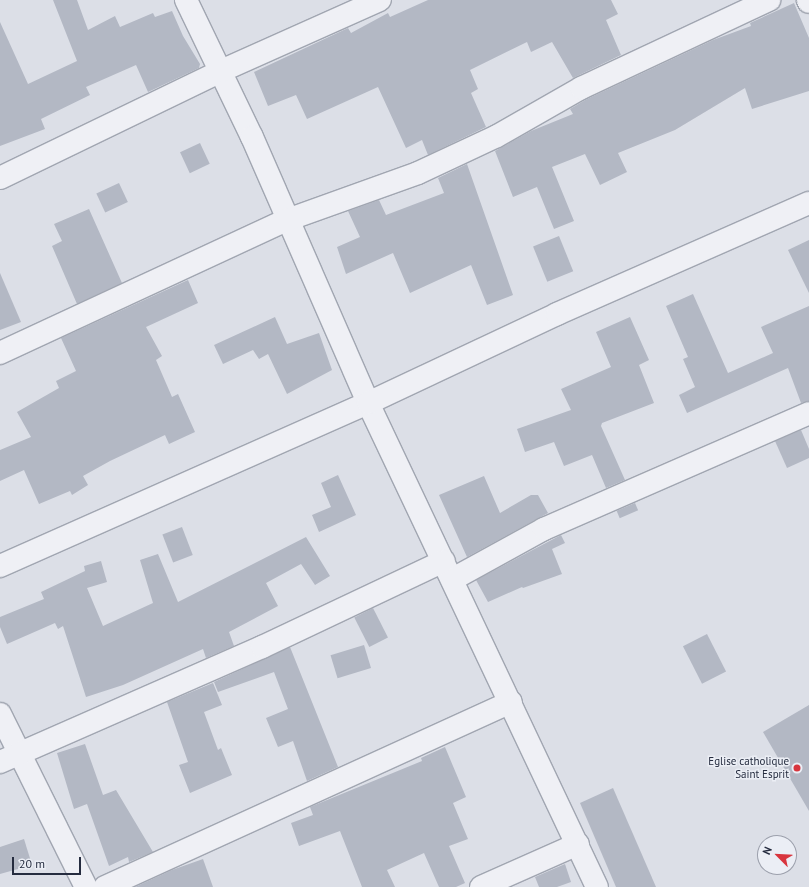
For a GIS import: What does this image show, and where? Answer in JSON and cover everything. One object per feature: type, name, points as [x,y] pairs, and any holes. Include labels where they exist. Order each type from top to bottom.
[{"type":"street","points":[[186,0],[221,71],[368,403],[511,702],[597,887]]},
{"type":"street","points":[[0,178],[221,71],[380,0]]},
{"type":"street","points":[[0,353],[288,220],[418,173],[497,136],[581,88],[769,0]]},
{"type":"street","points":[[0,566],[368,403],[557,314],[809,203]]},
{"type":"street","points":[[9,758],[262,647],[544,529],[809,413]]},
{"type":"street","points":[[105,887],[511,702]]},
{"type":"street","points":[[0,714],[9,758],[86,887]]},
{"type":"street","points":[[482,887],[578,844]]},
{"type":"building","points":[[53,0],[77,0],[88,30],[115,16],[120,27],[153,13],[155,17],[172,11],[183,36],[200,64],[199,68],[148,92],[136,65],[86,87],[90,95],[41,119],[45,129],[0,146],[0,22],[28,84],[77,61]]},
{"type":"building","points":[[428,0],[611,0],[618,14],[606,20],[621,55],[573,78],[552,42],[531,52],[527,42],[470,70],[478,89],[471,93],[486,127],[428,155],[422,140],[406,148],[378,87],[307,119],[296,95],[268,106],[254,72],[348,28],[351,33],[388,13],[390,17]]},
{"type":"building","points":[[794,3],[809,38],[809,91],[752,109],[745,88],[675,130],[618,153],[627,172],[600,185],[585,154],[552,167],[574,221],[554,229],[537,187],[513,197],[495,151],[531,131],[573,114],[570,109],[587,99],[713,40],[751,26],[750,23]]},
{"type":"building","points":[[200,143],[210,164],[190,173],[180,152]]},
{"type":"building","points":[[467,164],[513,295],[487,305],[471,265],[410,293],[393,253],[346,274],[337,247],[360,237],[348,211],[379,200],[386,215],[444,193],[438,178]]},
{"type":"building","points":[[119,183],[128,202],[105,213],[96,194]]},
{"type":"building","points":[[89,209],[122,283],[77,304],[52,246],[62,241],[54,224]]},
{"type":"building","points":[[559,236],[573,271],[547,282],[533,246]]},
{"type":"building","points":[[809,240],[809,293],[788,250]]},
{"type":"building","points":[[0,273],[21,322],[0,330]]},
{"type":"building","points":[[188,280],[198,303],[146,327],[162,356],[156,360],[172,397],[178,394],[195,432],[169,444],[165,435],[110,461],[83,476],[88,485],[72,495],[70,491],[39,504],[24,470],[0,481],[0,450],[31,437],[17,412],[59,388],[56,381],[76,371],[61,338]]},
{"type":"building","points":[[693,294],[728,373],[773,353],[761,327],[809,306],[809,401],[801,403],[788,368],[687,413],[679,395],[695,387],[683,359],[688,357],[666,306]]},
{"type":"building","points":[[275,317],[287,344],[319,333],[332,370],[287,394],[268,354],[259,359],[253,350],[223,364],[214,345]]},
{"type":"building","points":[[630,317],[649,360],[639,365],[654,403],[602,423],[601,426],[625,480],[606,488],[592,455],[564,466],[554,442],[525,452],[517,429],[571,410],[561,389],[611,367],[596,332]]},
{"type":"building","points":[[801,430],[809,449],[809,458],[787,468],[775,441]]},
{"type":"building","points":[[338,475],[356,515],[319,532],[312,515],[331,507],[321,483]]},
{"type":"building","points":[[484,476],[500,513],[531,495],[538,495],[548,513],[467,557],[439,495]]},
{"type":"building","points":[[635,503],[638,510],[620,518],[617,511]]},
{"type":"building","points":[[182,527],[193,555],[173,563],[162,535]]},
{"type":"building","points":[[561,535],[565,543],[552,549],[562,574],[523,588],[522,587],[488,602],[476,580]]},
{"type":"building","points":[[306,537],[330,576],[315,585],[301,564],[266,583],[278,606],[229,632],[234,646],[206,658],[203,649],[123,685],[86,697],[63,626],[58,629],[55,623],[7,644],[0,627],[0,617],[44,599],[41,592],[85,571],[84,566],[101,561],[107,582],[87,588],[103,626],[153,603],[140,560],[158,554],[178,602]]},
{"type":"building","points":[[373,608],[388,637],[369,647],[354,618]]},
{"type":"building","points":[[707,634],[726,671],[702,684],[683,646]]},
{"type":"building","points":[[364,645],[371,668],[338,678],[331,655]]},
{"type":"building","points":[[290,647],[338,767],[307,781],[293,741],[278,747],[266,718],[288,709],[274,672],[218,692],[214,682]]},
{"type":"building","points":[[213,683],[222,705],[204,712],[218,750],[221,748],[232,775],[190,793],[179,765],[188,762],[167,702]]},
{"type":"building","name":"Eglise catholique Saint Esprit","points":[[809,705],[809,811],[763,732]]},
{"type":"building","points":[[85,744],[103,795],[116,790],[153,852],[129,862],[128,857],[109,866],[87,804],[74,809],[57,753]]},
{"type":"building","points":[[445,747],[466,797],[453,803],[468,839],[449,846],[465,883],[456,887],[439,887],[424,853],[387,870],[395,887],[362,887],[340,831],[299,846],[291,823],[313,815],[310,807],[422,761],[421,758]]},
{"type":"building","points":[[613,788],[656,887],[616,887],[580,803]]},
{"type":"building","points":[[24,839],[32,865],[0,874],[0,847]]},
{"type":"building","points":[[203,859],[213,887],[135,887],[172,870]]},
{"type":"building","points":[[565,864],[571,882],[557,887],[539,887],[535,877]]},
{"type":"place","name":"Eglise catholique Saint Esprit","points":[[797,768]]}]
